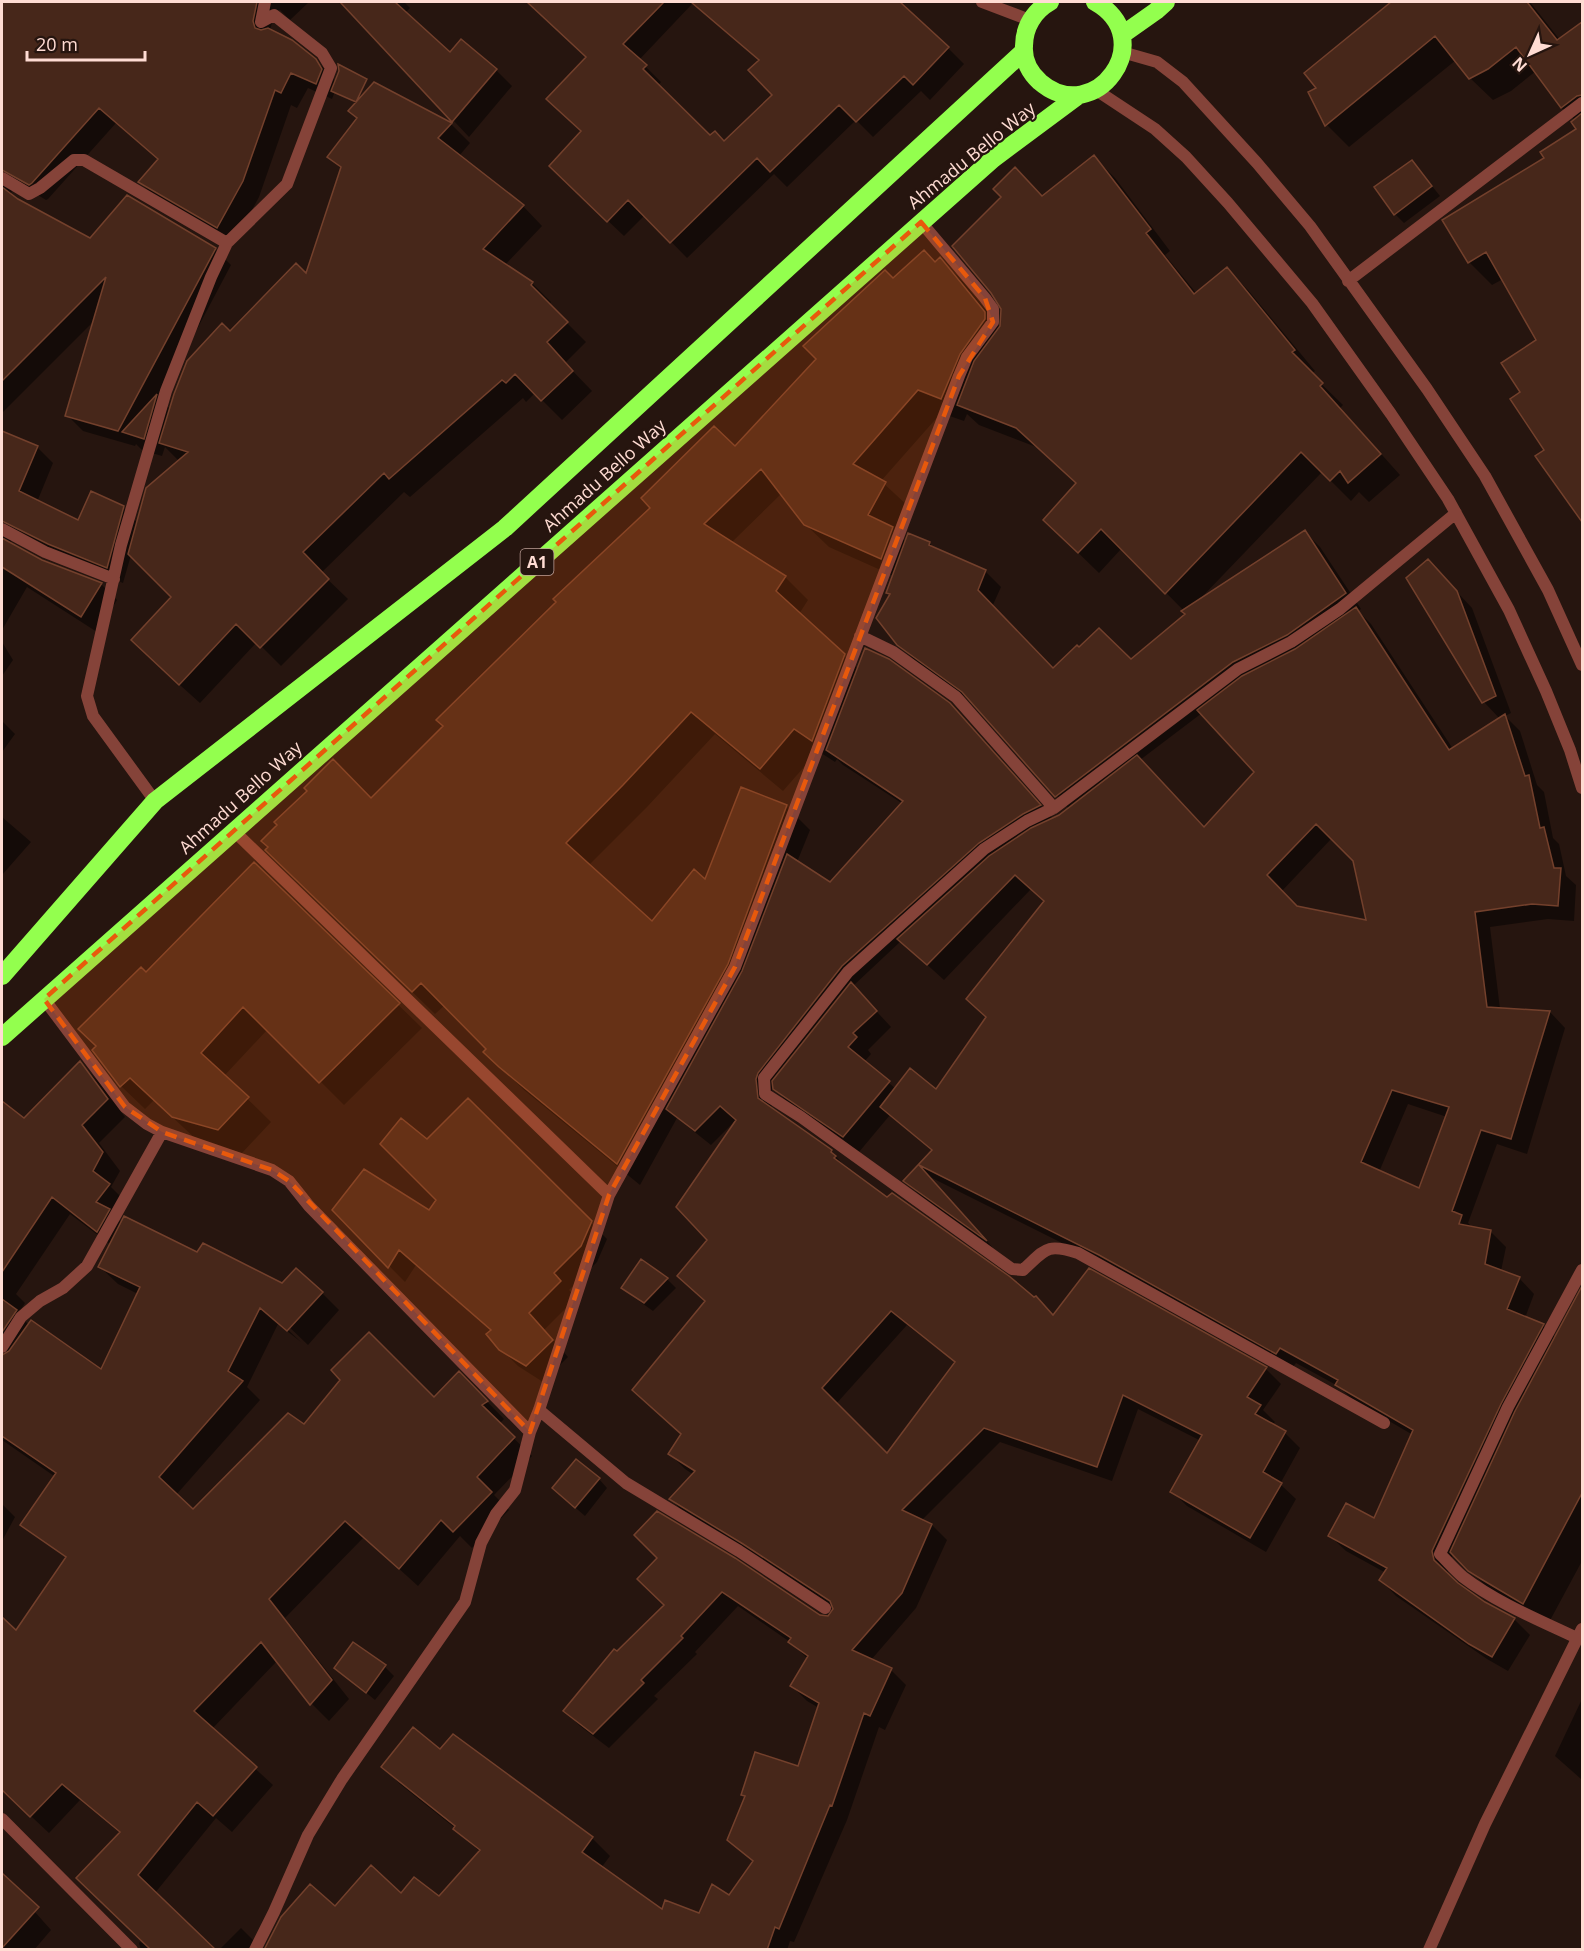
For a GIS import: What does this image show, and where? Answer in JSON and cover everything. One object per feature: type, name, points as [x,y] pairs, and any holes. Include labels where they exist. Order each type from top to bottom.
[{"type":"highway","points":[[1050,2],[1040,7],[1030,20],[1024,37],[1023,52],[1028,67],[1037,80],[1049,89],[1063,95],[1088,93]]},
{"type":"highway","points":[[1095,2],[1104,7],[1115,19],[1122,44],[1166,2]]},
{"type":"highway","name":"Ahmadu Bello Way","points":[[2,1036],[993,159],[1109,80],[1119,64],[1122,44]]},
{"type":"highway","name":"Ahmadu Bello Way","points":[[2,976],[155,801],[505,528],[1023,52]]},
{"type":"street","points":[[155,801],[93,716],[87,696],[121,544],[166,391],[211,277],[227,243],[287,184],[331,68],[322,53],[274,15],[261,22],[265,2]]},
{"type":"street","points":[[982,2],[1030,20]]},
{"type":"street","points":[[1122,44],[1157,62],[1183,82],[1257,163],[1310,226],[1427,389],[1485,476],[1548,590],[1582,665]]},
{"type":"street","points":[[1088,93],[1155,129],[1186,157],[1312,303],[1391,414],[1456,513],[1509,610],[1546,691],[1570,750],[1582,788]]},
{"type":"street","points":[[1348,280],[1582,103]]},
{"type":"street","points":[[2,178],[28,194],[40,188],[74,159],[84,160],[227,243]]},
{"type":"street","points":[[255,1950],[314,1826],[342,1779],[465,1602],[481,1543],[496,1514],[515,1490],[530,1432],[609,1195],[735,967],[963,366],[993,322],[993,309],[921,222]]},
{"type":"street","points":[[1384,1423],[1078,1253],[1060,1248],[1048,1248],[1023,1270],[1012,1269],[801,1117],[765,1094],[764,1077],[848,972],[984,849],[1027,821],[1054,808],[1238,669],[1291,642],[1340,609],[1456,513]]},
{"type":"street","points":[[2,529],[45,552],[114,579]]},
{"type":"street","points":[[860,636],[893,652],[956,698],[1054,808]]},
{"type":"street","points":[[234,831],[609,1195]]},
{"type":"street","points":[[44,999],[125,1107],[147,1124],[162,1132],[272,1170],[289,1181],[309,1206],[530,1432]]},
{"type":"street","points":[[2,1347],[21,1317],[40,1301],[63,1288],[87,1266],[162,1132]]},
{"type":"street","points":[[1429,1950],[1485,1824],[1580,1633],[1508,1604],[1462,1576],[1440,1554],[1508,1407],[1582,1270]]},
{"type":"street","points":[[539,1410],[626,1483],[739,1551],[825,1608]]},
{"type":"street","points":[[2,1819],[132,1950]]},
{"type":"highlighted area","points":[[921,222],[985,298],[993,322],[959,376],[735,967],[609,1195],[530,1432],[289,1181],[272,1170],[162,1132],[125,1107],[44,999]]},
{"type":"building","points":[[2,2],[257,2],[253,21],[255,28],[261,30],[268,28],[292,40],[316,59],[322,69],[316,84],[291,73],[281,93],[275,90],[243,181],[217,228],[138,182],[158,159],[99,108],[29,185],[2,170]]},
{"type":"building","points":[[340,2],[395,2],[450,52],[461,39],[497,69],[452,122]]},
{"type":"building","points":[[527,2],[664,2],[623,44],[647,65],[643,69],[710,135],[715,131],[724,141],[772,95],[748,70],[759,60],[691,2],[900,2],[949,47],[913,85],[904,76],[856,122],[839,105],[770,172],[757,158],[670,243],[628,200],[607,222],[549,166],[581,131],[546,99],[586,57]]},
{"type":"building","points":[[1391,2],[1527,2],[1557,40],[1582,22],[1582,95],[1561,108],[1516,47],[1488,69],[1469,79],[1435,36],[1325,126],[1308,92],[1316,88],[1304,73]]},
{"type":"building","points":[[338,64],[367,79],[356,102],[331,91],[339,71]]},
{"type":"building","points":[[374,82],[452,123],[438,138],[524,205],[483,249],[533,282],[531,285],[568,322],[547,342],[573,371],[541,401],[515,374],[506,383],[502,380],[389,479],[384,473],[303,552],[329,579],[260,648],[236,624],[179,685],[131,640],[171,597],[128,554],[146,488],[188,452],[159,443],[174,394],[187,361],[222,323],[230,331],[296,263],[306,273],[341,167],[327,157],[357,118],[348,111]]},
{"type":"building","points":[[1582,113],[1582,522],[1535,456],[1544,450],[1510,399],[1520,392],[1501,363],[1536,340],[1486,252],[1468,263],[1442,220],[1544,158],[1540,152],[1576,129],[1571,122]]},
{"type":"building","points":[[1094,155],[1151,229],[1146,233],[1194,294],[1227,267],[1295,350],[1292,352],[1323,383],[1320,386],[1381,454],[1348,483],[1340,471],[1330,481],[1301,452],[1165,594],[1101,529],[1078,553],[1043,520],[1076,483],[1016,428],[957,405],[974,361],[1000,326],[1001,309],[991,293],[952,246],[1001,197],[993,189],[1015,167],[1042,196]]},
{"type":"building","points":[[1412,160],[1432,186],[1394,215],[1374,187]]},
{"type":"building","points":[[2,187],[18,199],[90,238],[127,195],[216,248],[118,431],[65,416],[106,277],[2,381]]},
{"type":"building","points":[[924,250],[935,262],[940,257],[985,312],[985,319],[960,354],[941,399],[918,390],[853,464],[886,482],[868,515],[893,527],[881,559],[804,525],[761,469],[704,524],[786,576],[776,591],[845,654],[812,741],[794,729],[760,769],[691,712],[566,843],[652,921],[694,869],[705,879],[741,787],[787,805],[728,964],[617,1164],[499,1067],[483,1052],[486,1049],[421,983],[412,992],[265,850],[268,847],[261,841],[277,825],[274,822],[307,791],[304,788],[333,759],[371,798],[443,726],[436,720],[556,602],[553,599],[650,508],[641,498],[714,426],[735,446],[816,359],[803,346],[885,270],[893,278]]},
{"type":"building","points":[[157,394],[144,439],[122,432]]},
{"type":"building","points":[[2,431],[38,446],[19,491],[78,520],[91,491],[124,506],[107,568],[48,544],[2,521]]},
{"type":"building","points":[[1305,530],[1346,593],[1287,635],[1233,662],[1055,797],[962,692],[897,645],[876,618],[890,594],[886,593],[908,533],[930,542],[929,545],[986,570],[978,590],[1053,668],[1099,628],[1131,659],[1185,614],[1181,611]]},
{"type":"building","points":[[2,538],[42,560],[102,583],[81,617],[2,567]]},
{"type":"building","points":[[1428,559],[1457,591],[1496,696],[1482,703],[1406,578]]},
{"type":"building","points":[[1356,607],[1449,750],[1505,714],[1525,776],[1529,775],[1540,828],[1544,827],[1554,868],[1561,868],[1558,906],[1532,904],[1475,912],[1487,1007],[1550,1011],[1511,1139],[1481,1130],[1452,1211],[1462,1215],[1459,1224],[1491,1230],[1485,1264],[1520,1277],[1507,1309],[1544,1324],[1501,1404],[1432,1551],[1434,1560],[1458,1583],[1485,1602],[1515,1618],[1492,1657],[1469,1644],[1379,1580],[1387,1568],[1328,1536],[1346,1503],[1374,1518],[1413,1430],[1335,1385],[1338,1380],[1280,1348],[1276,1354],[1099,1255],[919,1165],[987,1241],[903,1181],[932,1150],[880,1107],[910,1068],[936,1089],[986,1017],[966,999],[1044,901],[1015,875],[927,965],[897,939],[989,856],[1031,828],[1059,815],[1137,755],[1204,827],[1254,772],[1197,710],[1242,676],[1295,649]],"holes":[[[1316,824],[1353,861],[1366,920],[1297,906],[1267,875]],[[1392,1090],[1449,1107],[1419,1188],[1361,1162]]]},
{"type":"building","points":[[865,648],[889,659],[950,703],[1041,805],[979,843],[842,966],[758,1073],[756,1079],[758,1098],[832,1150],[831,1152],[836,1156],[834,1158],[887,1197],[892,1193],[1009,1276],[1034,1297],[1036,1296],[1053,1315],[1089,1268],[1267,1367],[1247,1397],[1261,1405],[1255,1414],[1286,1431],[1263,1472],[1282,1483],[1250,1538],[1170,1492],[1202,1435],[1123,1395],[1097,1467],[984,1428],[902,1510],[932,1524],[902,1593],[852,1650],[892,1668],[870,1716],[864,1713],[832,1806],[830,1805],[779,1929],[775,1927],[767,1950],[264,1950],[281,1917],[310,1884],[335,1906],[371,1865],[401,1893],[414,1877],[439,1896],[480,1850],[453,1829],[455,1826],[381,1767],[413,1727],[440,1749],[453,1734],[593,1837],[582,1852],[662,1909],[665,1900],[699,1913],[712,1884],[729,1895],[753,1861],[727,1840],[745,1796],[741,1795],[755,1752],[798,1766],[819,1703],[790,1686],[808,1656],[788,1642],[791,1638],[722,1592],[681,1636],[683,1638],[641,1680],[644,1683],[593,1734],[563,1711],[614,1649],[617,1651],[664,1605],[637,1579],[657,1558],[634,1535],[657,1511],[735,1558],[820,1615],[828,1616],[833,1609],[830,1601],[669,1499],[695,1471],[668,1454],[681,1434],[632,1390],[705,1301],[677,1276],[707,1240],[676,1207],[736,1120],[720,1106],[695,1131],[666,1109],[742,971],[787,854],[830,882],[903,801],[826,750]],"holes":[[[891,1311],[955,1362],[887,1453],[822,1388]]]},
{"type":"building","points":[[254,862],[400,1003],[319,1083],[243,1007],[201,1053],[249,1097],[218,1130],[172,1117],[130,1078],[120,1087],[92,1050],[96,1046],[78,1029],[141,967],[146,972]]},
{"type":"building","points":[[851,982],[877,1011],[853,1033],[857,1037],[848,1047],[890,1081],[843,1137],[773,1089],[772,1081]]},
{"type":"building","points":[[80,1061],[108,1099],[82,1125],[103,1152],[93,1171],[110,1184],[96,1202],[110,1209],[97,1232],[52,1197],[2,1272],[2,1101],[24,1118]]},
{"type":"building","points":[[468,1098],[592,1221],[581,1246],[554,1273],[561,1281],[529,1313],[553,1340],[526,1366],[499,1350],[486,1334],[491,1330],[399,1250],[388,1268],[332,1210],[364,1169],[429,1210],[436,1200],[380,1144],[401,1118],[427,1139]]},
{"type":"building","points":[[124,1216],[197,1252],[203,1243],[282,1283],[296,1268],[323,1292],[287,1331],[260,1308],[228,1371],[243,1381],[159,1477],[193,1509],[288,1413],[304,1424],[340,1380],[331,1370],[369,1332],[434,1397],[459,1371],[488,1401],[482,1405],[515,1437],[477,1477],[492,1492],[453,1532],[441,1520],[399,1569],[345,1521],[269,1599],[332,1680],[310,1705],[261,1642],[194,1711],[257,1767],[213,1816],[197,1802],[138,1875],[216,1950],[151,1950],[76,1878],[120,1832],[62,1784],[30,1817],[2,1790],[2,1617],[16,1630],[66,1557],[20,1525],[56,1473],[2,1436],[2,1355],[9,1351],[31,1320],[101,1369],[140,1287],[98,1267]]},
{"type":"building","points":[[641,1259],[668,1278],[644,1303],[621,1288]]},
{"type":"building","points":[[1582,1286],[1582,1493],[1523,1604],[1468,1571],[1450,1552],[1515,1411]]},
{"type":"building","points":[[2,1299],[17,1310],[2,1332]]},
{"type":"building","points":[[576,1459],[600,1478],[575,1508],[552,1488]]},
{"type":"building","points":[[353,1642],[386,1665],[366,1693],[334,1668]]},
{"type":"building","points":[[2,1873],[39,1907],[2,1948]]}]
